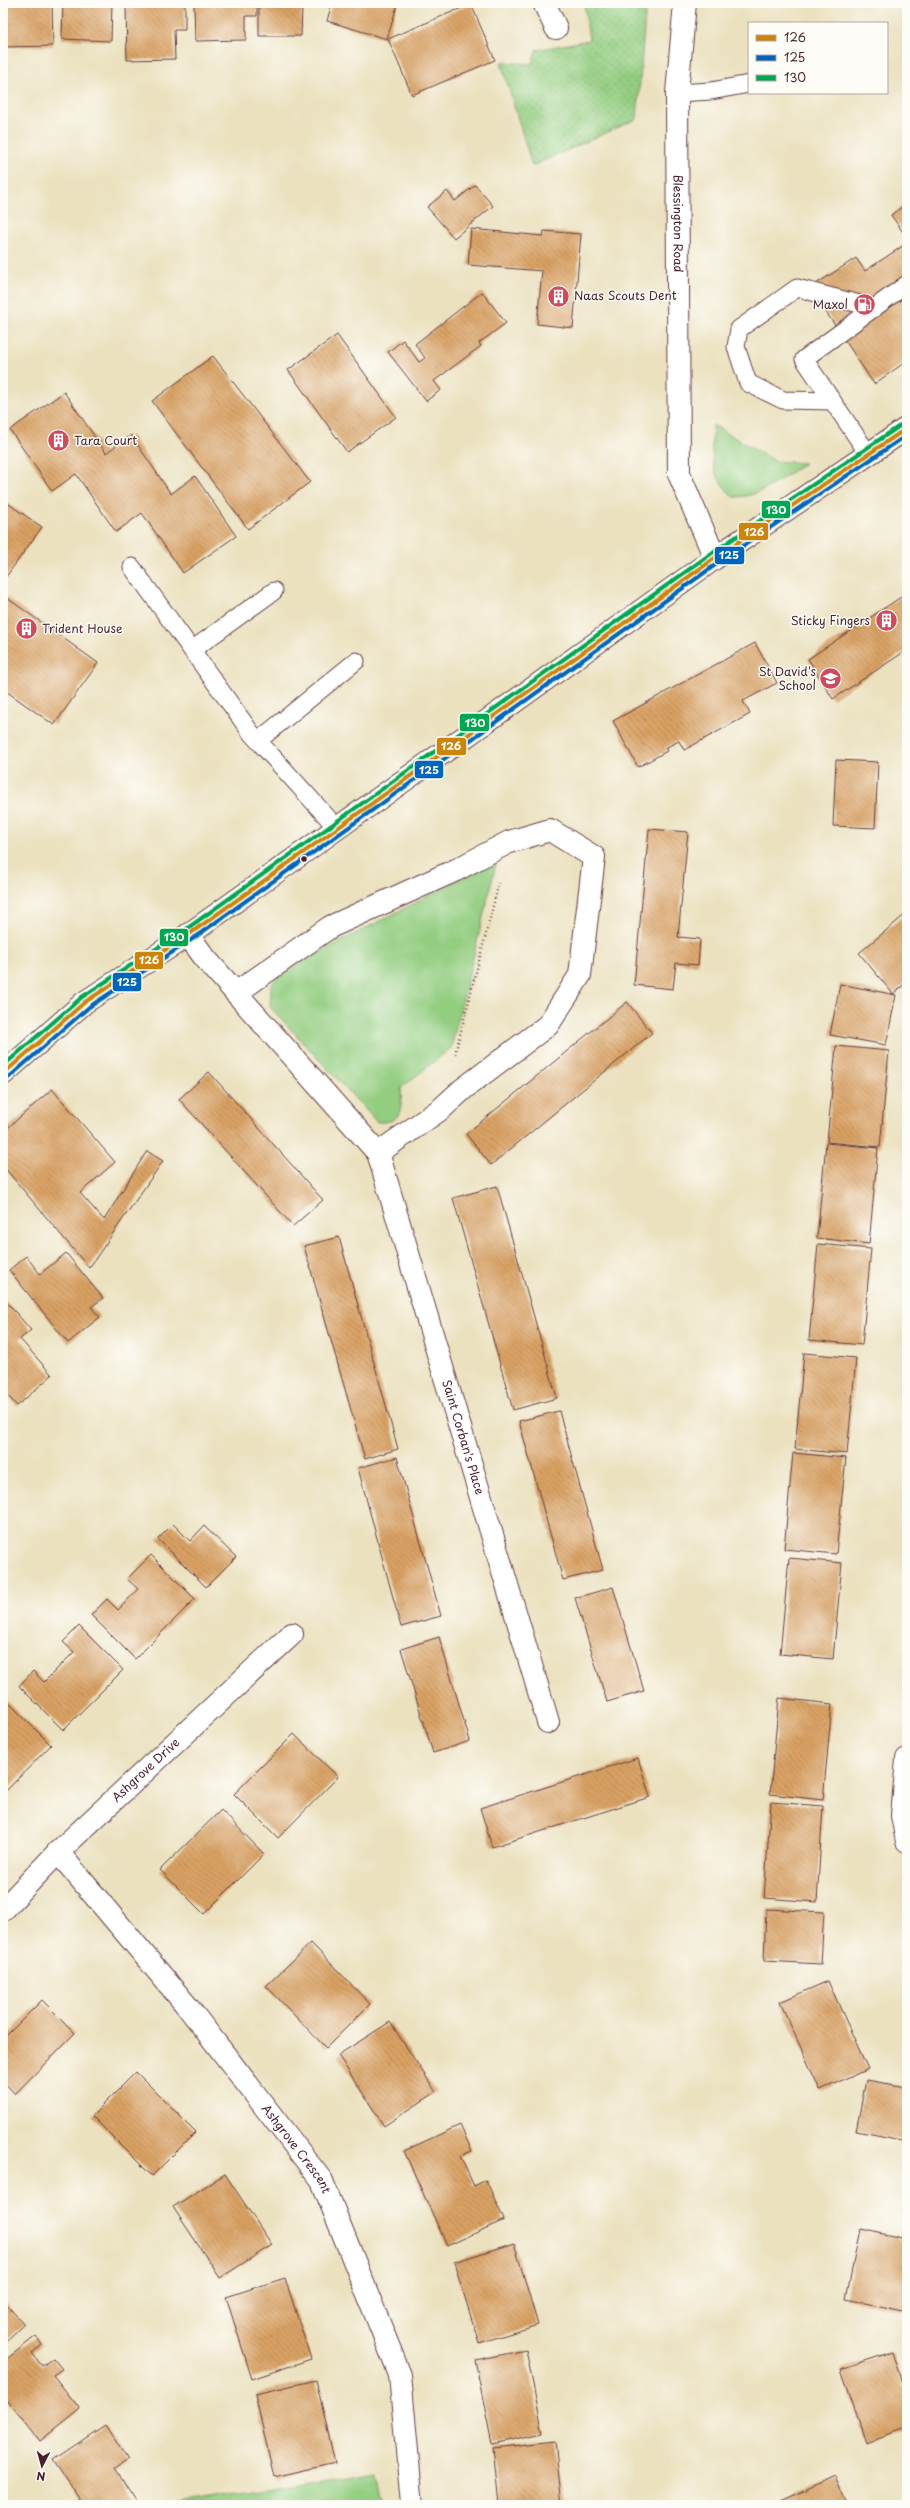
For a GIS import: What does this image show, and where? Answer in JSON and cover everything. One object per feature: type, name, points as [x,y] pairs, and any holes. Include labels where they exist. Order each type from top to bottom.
[{"type":"street","points":[[544,3],[556,28]]},
{"type":"street","name":"Blessington Road","points":[[685,3],[677,93],[679,474],[715,558]]},
{"type":"street","points":[[3,1074],[85,1002],[188,935],[715,558],[907,428]]},
{"type":"street","points":[[236,993],[330,927],[456,870],[508,842],[550,830],[594,857],[580,975],[548,1024],[463,1089],[441,1109],[378,1154]]},
{"type":"street","name":"Saint Corban's Place","points":[[188,935],[236,993],[378,1154],[548,1722]]},
{"type":"street","name":"Ashgrove Drive","points":[[3,1910],[58,1852],[292,1634]]},
{"type":"street","points":[[907,1759],[902,1816],[907,1841]]},
{"type":"street","name":"Ashgrove Crescent","points":[[58,1852],[187,2006],[322,2181],[400,2375],[412,2505]]},
{"type":"lane","points":[[677,93],[711,91],[748,84]]},
{"type":"lane","points":[[869,455],[804,359],[907,284]]},
{"type":"lane","points":[[832,401],[782,400],[748,383],[736,347],[739,329],[797,288],[875,308]]},
{"type":"lane","points":[[132,567],[258,740],[337,828]]},
{"type":"lane","points":[[192,650],[274,590]]},
{"type":"lane","points":[[258,740],[356,660]]},
{"type":"path","points":[[455,1056],[508,842]]},
{"type":"green space","points":[[584,3],[646,3],[637,119],[532,166],[501,62],[532,64],[536,50],[589,40]]},
{"type":"green space","points":[[713,425],[775,461],[805,463],[762,491],[733,497],[719,480],[713,464]]},
{"type":"green space","points":[[497,860],[451,1048],[401,1088],[401,1108],[396,1117],[386,1122],[377,1122],[270,1007],[271,986],[280,973]]},
{"type":"green space","points":[[376,2471],[383,2505],[174,2505],[178,2503]]},
{"type":"building","points":[[3,3],[52,3],[53,46],[3,47]]},
{"type":"building","points":[[63,3],[112,3],[111,41],[62,39]]},
{"type":"building","points":[[126,3],[185,3],[185,30],[174,30],[175,59],[127,60]]},
{"type":"building","points":[[194,3],[257,3],[257,16],[246,16],[246,40],[195,41]]},
{"type":"building","points":[[259,3],[320,3],[320,5],[302,5],[301,36],[259,36]]},
{"type":"building","points":[[332,3],[398,3],[387,39],[327,21]]},
{"type":"building","points":[[471,4],[495,60],[412,95],[388,39]]},
{"type":"building","points":[[475,185],[493,206],[454,238],[427,207],[447,191],[455,201]]},
{"type":"building","points":[[907,203],[907,238],[891,215]]},
{"type":"building","name":"Naas Scouts Dent","points":[[471,229],[543,236],[544,231],[581,234],[573,328],[537,324],[542,271],[468,265]]},
{"type":"building","name":"Maxol","points":[[907,243],[907,361],[874,384],[810,288],[856,258],[865,271]]},
{"type":"building","points":[[482,292],[506,323],[479,343],[481,346],[434,381],[441,390],[426,401],[388,352],[403,340],[419,362],[425,358],[415,344]]},
{"type":"building","points":[[337,335],[396,417],[347,452],[288,370]]},
{"type":"building","points":[[213,356],[310,482],[248,529],[152,401]]},
{"type":"building","points":[[64,392],[106,453],[131,435],[171,494],[195,476],[236,536],[183,573],[142,513],[116,532],[76,474],[52,491],[10,430]]},
{"type":"building","points":[[3,500],[42,527],[3,581]]},
{"type":"building","name":"Sticky Fingers","points":[[907,593],[907,650],[833,699],[808,659]]},
{"type":"building","name":"Trident House","points":[[3,595],[98,663],[54,725],[3,689]]},
{"type":"building","points":[[755,643],[777,683],[743,701],[750,714],[684,750],[679,741],[665,748],[667,751],[638,767],[613,721]]},
{"type":"building","points":[[836,760],[878,762],[875,828],[833,826]]},
{"type":"building","points":[[649,829],[688,832],[678,937],[700,939],[698,965],[676,963],[673,989],[634,985]]},
{"type":"building","points":[[907,913],[907,982],[893,994],[859,953]]},
{"type":"building","points":[[840,984],[896,995],[886,1045],[830,1035]]},
{"type":"building","points":[[627,1002],[652,1033],[491,1165],[466,1134]]},
{"type":"building","points":[[836,1046],[889,1051],[880,1147],[827,1142]]},
{"type":"building","points":[[209,1072],[323,1200],[293,1226],[179,1099]]},
{"type":"building","points":[[52,1089],[115,1162],[80,1193],[104,1220],[147,1151],[163,1161],[89,1268],[3,1166],[3,1132]]},
{"type":"building","points":[[826,1143],[878,1148],[869,1244],[817,1238]]},
{"type":"building","points":[[497,1186],[557,1398],[513,1410],[453,1198]]},
{"type":"building","points":[[339,1237],[398,1449],[365,1459],[304,1246]]},
{"type":"building","points":[[818,1244],[871,1249],[862,1345],[809,1340]]},
{"type":"building","points":[[66,1253],[103,1298],[91,1307],[100,1317],[68,1343],[9,1270],[26,1256],[40,1274]]},
{"type":"building","points":[[3,1298],[31,1330],[20,1339],[52,1375],[17,1406],[3,1390]]},
{"type":"building","points":[[804,1353],[856,1358],[847,1454],[795,1449]]},
{"type":"building","points":[[559,1411],[603,1570],[563,1580],[519,1421]]},
{"type":"building","points":[[793,1453],[846,1458],[836,1554],[784,1549]]},
{"type":"building","points":[[397,1457],[441,1616],[401,1627],[358,1468]]},
{"type":"building","points":[[173,1524],[190,1541],[204,1526],[236,1557],[206,1587],[158,1539]]},
{"type":"building","points":[[151,1555],[195,1599],[135,1659],[91,1615],[107,1599],[118,1610],[138,1589],[127,1579]]},
{"type":"building","points":[[789,1558],[842,1563],[833,1659],[780,1654]]},
{"type":"building","points":[[613,1587],[644,1691],[607,1702],[575,1598]]},
{"type":"building","points":[[79,1626],[123,1670],[63,1730],[19,1686],[33,1671],[44,1682],[74,1652],[63,1642]]},
{"type":"building","points":[[439,1637],[470,1741],[433,1753],[401,1649]]},
{"type":"building","points":[[779,1698],[832,1704],[823,1800],[770,1794]]},
{"type":"building","points":[[7,1701],[51,1745],[3,1794],[3,1706]]},
{"type":"building","points":[[294,1734],[338,1777],[278,1838],[234,1794]]},
{"type":"building","points":[[638,1758],[650,1797],[492,1847],[480,1808]]},
{"type":"building","points":[[771,1802],[823,1806],[817,1902],[764,1898]]},
{"type":"building","points":[[221,1810],[264,1854],[204,1914],[160,1870]]},
{"type":"building","points":[[766,1909],[824,1912],[821,1964],[764,1961]]},
{"type":"building","points":[[311,1943],[370,2004],[326,2048],[266,1986]]},
{"type":"building","points":[[828,1981],[868,2069],[820,2090],[780,2002]]},
{"type":"building","points":[[42,2000],[75,2033],[15,2094],[3,2081],[3,2039]]},
{"type":"building","points":[[390,2022],[436,2092],[384,2126],[338,2055]]},
{"type":"building","points":[[136,2072],[196,2132],[152,2176],[92,2116]]},
{"type":"building","points":[[866,2080],[907,2087],[907,2141],[856,2131]]},
{"type":"building","points":[[460,2125],[472,2151],[460,2156],[474,2186],[486,2180],[504,2220],[447,2246],[404,2151]]},
{"type":"building","points":[[225,2174],[272,2245],[220,2278],[173,2207]]},
{"type":"building","points":[[860,2229],[907,2239],[907,2312],[846,2299]]},
{"type":"building","points":[[514,2243],[538,2325],[479,2343],[454,2262]]},
{"type":"building","points":[[285,2278],[311,2359],[252,2379],[226,2297]]},
{"type":"building","points":[[3,2301],[24,2324],[3,2344]]},
{"type":"building","points":[[36,2336],[42,2345],[32,2353],[42,2366],[53,2358],[62,2369],[53,2375],[80,2409],[40,2441],[3,2395],[3,2362]]},
{"type":"building","points":[[526,2350],[543,2433],[492,2444],[475,2360]]},
{"type":"building","points":[[892,2352],[907,2398],[907,2429],[866,2443],[841,2369]]},
{"type":"building","points":[[316,2380],[335,2463],[274,2477],[255,2394]]},
{"type":"building","points":[[105,2425],[128,2460],[115,2469],[139,2505],[83,2505],[53,2460]]},
{"type":"building","points":[[555,2441],[562,2505],[499,2505],[493,2448]]},
{"type":"building","points":[[835,2476],[848,2505],[770,2505]]},
{"type":"transit line","name":"130","points":[[3,1066],[82,997],[185,930],[712,553],[904,423]]},
{"type":"transit line","name":"126","points":[[3,1074],[85,1002],[188,935],[715,558],[907,428]]},
{"type":"transit line","name":"125","points":[[7,1079],[89,1007],[191,940],[718,563],[907,435]]},
{"type":"place","name":"Naas Scouts Dent","points":[[558,296]]},
{"type":"place","name":"Maxol","points":[[864,305]]},
{"type":"place","name":"Tara Court","points":[[58,441]]},
{"type":"place","name":"Sticky Fingers","points":[[886,621]]},
{"type":"place","name":"Trident House","points":[[27,629]]},
{"type":"place","name":"St David's School","points":[[831,679]]}]
